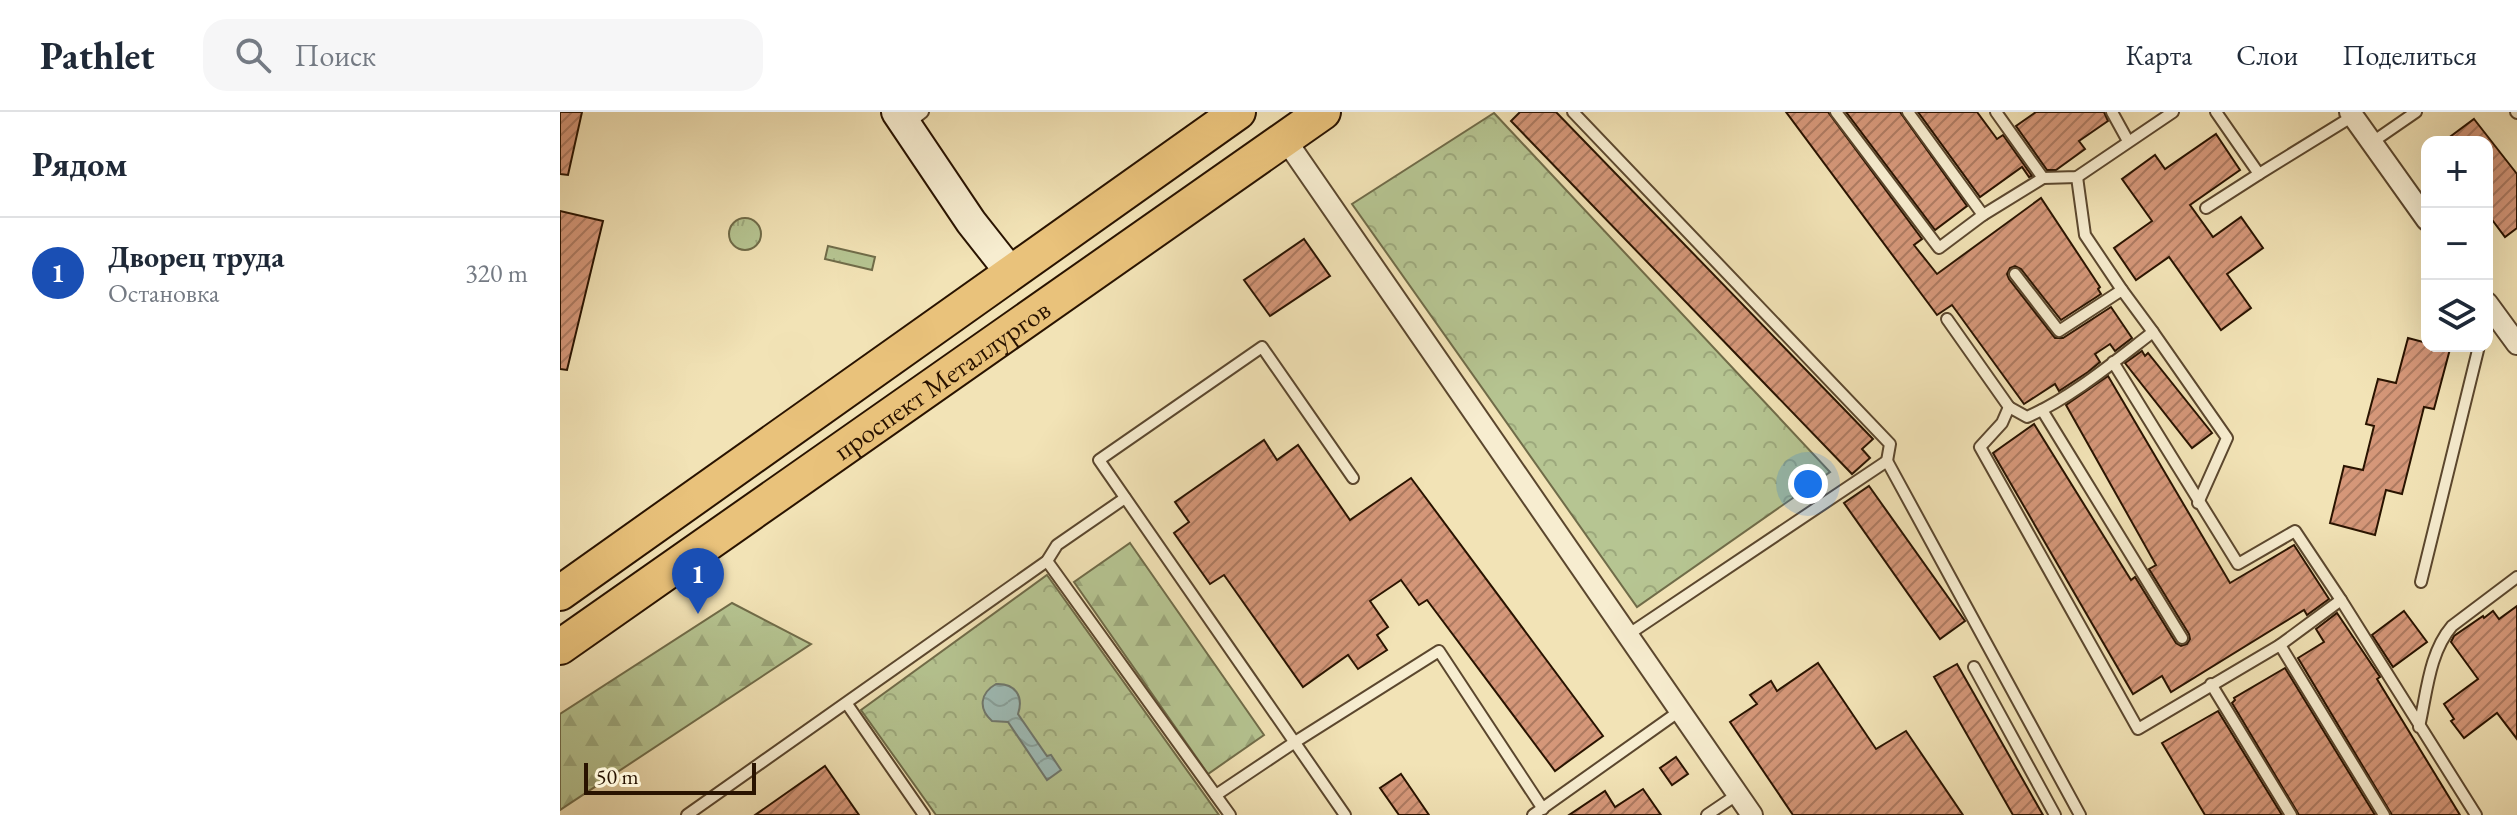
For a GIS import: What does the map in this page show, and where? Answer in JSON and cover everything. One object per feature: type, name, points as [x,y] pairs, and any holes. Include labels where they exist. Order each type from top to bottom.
[{"type":"main road","name":"проспект Металлургов","points":[[560,593],[1238,112]]},
{"type":"main road","name":"проспект Металлургов","points":[[560,647],[1323,112]]},
{"type":"main road","points":[[909,116],[971,222],[1039,311]]},
{"type":"street","points":[[2352,114],[2421,212]]},
{"type":"street","points":[[1285,139],[1752,815]]},
{"type":"street","points":[[2493,314],[2517,344]]},
{"type":"lane","points":[[1573,112],[1890,444],[1887,461],[2080,815]]},
{"type":"lane","points":[[1836,112],[1939,248],[1983,215],[2043,178],[2077,177],[2173,112]]},
{"type":"lane","points":[[1908,112],[1983,215]]},
{"type":"lane","points":[[1996,112],[2043,178]]},
{"type":"lane","points":[[2112,112],[2128,141]]},
{"type":"lane","points":[[2216,112],[2259,174]]},
{"type":"lane","points":[[2371,143],[2416,112]]},
{"type":"lane","points":[[2206,208],[2352,114]]},
{"type":"lane","points":[[2077,177],[2085,235],[2227,438],[2198,503]]},
{"type":"lane","points":[[2015,274],[2059,331],[2122,290]]},
{"type":"lane","points":[[1947,319],[2009,407],[2027,417],[2042,410],[2153,332]]},
{"type":"lane","points":[[1345,815],[1099,460],[1262,347],[1353,478]]},
{"type":"lane","points":[[2421,582],[2478,352]]},
{"type":"lane","points":[[2113,362],[2238,564],[2295,531],[2476,815]]},
{"type":"lane","points":[[2009,407],[2002,423],[1980,447],[2138,729],[2280,645],[2341,600]]},
{"type":"lane","points":[[2042,410],[2182,638]]},
{"type":"lane","points":[[1629,634],[1887,461]]},
{"type":"lane","points":[[687,815],[1047,561],[1057,545],[1125,498]]},
{"type":"lane","points":[[1047,561],[1230,815]]},
{"type":"lane","points":[[2419,727],[2435,653],[2444,635],[2517,577]]},
{"type":"lane","points":[[2280,645],[2384,815]]},
{"type":"lane","points":[[1216,795],[1439,651],[1538,812],[1681,710]]},
{"type":"lane","points":[[1974,667],[2055,815]]},
{"type":"lane","points":[[2211,684],[2291,815]]},
{"type":"lane","points":[[847,704],[924,815]]},
{"type":"lane","points":[[1707,815],[1738,794]]},
{"type":"green space","points":[[1494,113],[1830,472],[1637,607],[1352,204]]},
{"type":"green space","points":[[745,218],[756,223],[761,234],[756,245],[745,250],[734,245],[729,234],[734,223]]},
{"type":"green space","points":[[828,246],[875,257],[872,270],[825,259]]},
{"type":"green space","points":[[1130,543],[1264,735],[1208,774],[1074,582]]},
{"type":"green space","points":[[1047,575],[1219,815],[936,815],[861,710]]},
{"type":"green space","points":[[732,603],[811,644],[560,810],[560,714]]},
{"type":"water","points":[[996,684],[1013,688],[1019,696],[1018,714],[1047,756],[1051,755],[1061,770],[1047,780],[1008,722],[992,721],[984,711],[984,696]]},
{"type":"building","points":[[560,112],[582,112],[568,175],[560,174]]},
{"type":"building","points":[[1520,112],[1556,112],[1873,439],[1862,449],[1870,458],[1852,474],[1511,121]]},
{"type":"building","points":[[1786,112],[1828,112],[1922,239],[1914,245],[1937,274],[2041,198],[2100,287],[2101,294],[2061,320],[2021,269],[2015,266],[2010,268],[2007,274],[2009,279],[2055,338],[2063,338],[2111,307],[2132,338],[2115,351],[2110,344],[2095,354],[2100,362],[2059,391],[2055,384],[2024,404],[1952,305],[1937,315]]},
{"type":"building","points":[[1846,112],[1900,112],[1967,206],[1935,230]]},
{"type":"building","points":[[1918,112],[1977,112],[1997,139],[2003,135],[2032,176],[2029,177],[2022,167],[1980,197]]},
{"type":"building","points":[[2036,112],[2104,112],[2108,121],[2079,141],[2085,149],[2056,170],[2047,170],[2016,126]]},
{"type":"building","points":[[2474,119],[2487,136],[2451,136]]},
{"type":"building","points":[[2216,134],[2240,170],[2190,205],[2213,237],[2241,217],[2263,248],[2227,274],[2251,308],[2221,330],[2169,257],[2136,280],[2114,248],[2152,221],[2122,179],[2155,155],[2165,169]]},
{"type":"building","points":[[2493,143],[2517,174],[2517,228],[2505,237],[2493,221]]},
{"type":"building","points":[[560,211],[603,221],[567,370],[560,369]]},
{"type":"building","points":[[1304,239],[1330,276],[1270,316],[1244,280]]},
{"type":"building","points":[[2408,338],[2421,341],[2421,352],[2449,352],[2434,409],[2424,407],[2402,494],[2386,490],[2375,535],[2330,523],[2344,466],[2363,470],[2374,426],[2366,424],[2378,379],[2396,383]]},
{"type":"building","points":[[2142,351],[2145,356],[2148,353],[2212,433],[2192,448],[2125,363]]},
{"type":"building","points":[[2108,376],[2230,583],[2294,545],[2329,599],[2307,615],[2304,610],[2171,692],[2162,676],[2133,694],[1993,453],[2034,424],[2131,580],[2135,577],[2176,643],[2181,646],[2187,644],[2189,634],[2149,569],[2156,565],[2066,405]]},
{"type":"building","points":[[1264,440],[1277,460],[1298,445],[1350,520],[1411,478],[1603,736],[1555,771],[1427,600],[1419,605],[1401,580],[1370,601],[1388,627],[1377,635],[1387,650],[1358,669],[1348,655],[1303,687],[1224,575],[1210,584],[1174,533],[1189,522],[1175,502]]},
{"type":"building","points":[[1869,486],[1965,621],[1940,639],[1844,503]]},
{"type":"building","points":[[2517,606],[2517,739],[2497,713],[2464,738],[2451,721],[2454,719],[2444,704],[2478,679],[2451,642],[2454,636],[2483,616],[2493,611],[2499,619]]},
{"type":"building","points":[[2404,611],[2427,642],[2393,667],[2372,635]]},
{"type":"building","points":[[2337,613],[2380,677],[2377,679],[2460,815],[2392,815],[2298,658],[2324,642],[2316,629]]},
{"type":"building","points":[[1818,663],[1876,749],[1906,731],[1963,815],[1793,815],[1730,722],[1757,704],[1750,695],[1771,681],[1777,691]]},
{"type":"building","points":[[1957,664],[2043,815],[2013,815],[1934,677]]},
{"type":"building","points":[[2285,668],[2375,815],[2299,815],[2232,703],[2234,698]]},
{"type":"building","points":[[2218,711],[2282,815],[2205,815],[2162,743]]},
{"type":"building","points":[[1676,757],[1688,774],[1672,785],[1660,768]]},
{"type":"building","points":[[825,766],[859,815],[755,815]]},
{"type":"building","points":[[1401,774],[1429,815],[1399,815],[1380,788]]},
{"type":"building","points":[[1643,789],[1661,815],[1569,815],[1605,791],[1615,807]]},
{"type":"place","name":"Дворец труда","points":[[698,614]]}]
